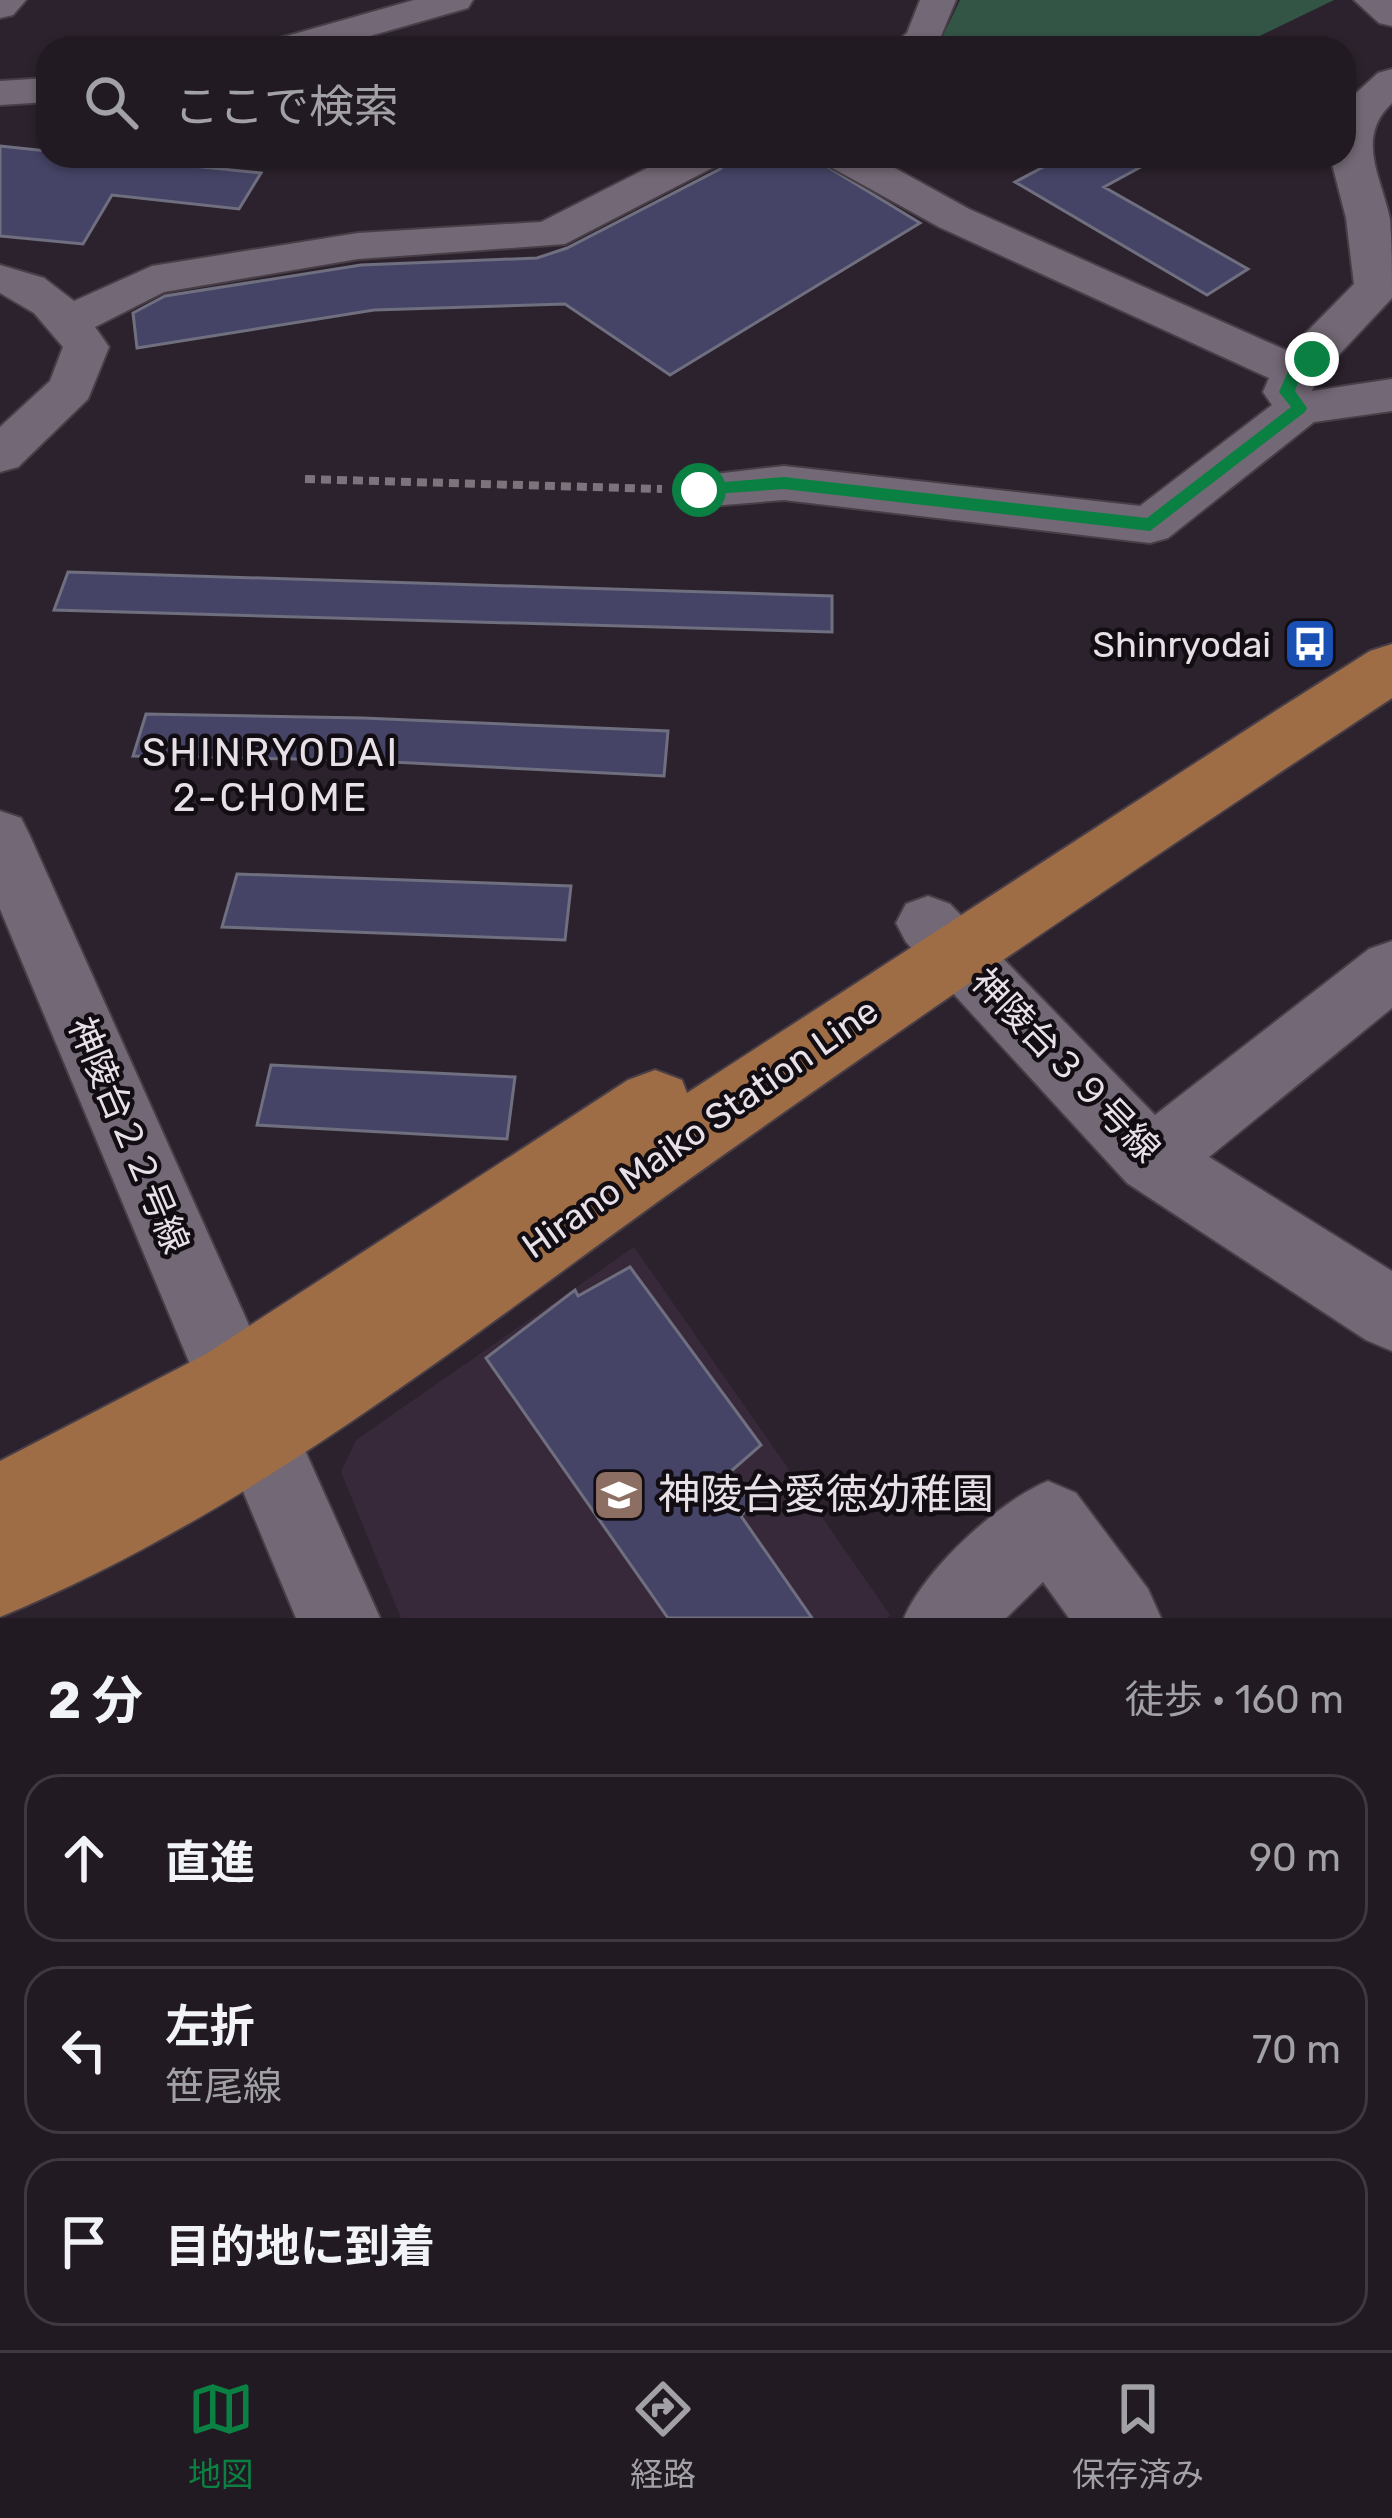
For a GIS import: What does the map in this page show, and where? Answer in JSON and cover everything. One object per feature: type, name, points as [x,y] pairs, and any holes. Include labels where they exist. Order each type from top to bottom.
[{"type":"main road","name":"Hirano Maiko Station Line","points":[[0,1572],[104,1526],[247,1409],[1392,626]]},
{"type":"main road","name":"Hirano Maiko Station Line","points":[[942,937],[1392,668]]},
{"type":"main road","name":"Hirano Maiko Station Line","points":[[0,1508],[247,1409]]},
{"type":"street","points":[[0,8],[8,0]]},
{"type":"street","points":[[328,36],[455,0]]},
{"type":"street","points":[[925,36],[938,0]]},
{"type":"street","points":[[1372,0],[1392,15]]},
{"type":"street","points":[[1356,119],[1392,81]]},
{"type":"street","points":[[0,93],[36,91]]},
{"type":"street","points":[[68,322],[152,280],[358,246],[550,235],[680,168]]},
{"type":"street","points":[[864,168],[1297,390],[1341,425],[1392,437]]},
{"type":"street","points":[[699,490],[784,483],[1150,525],[1297,390],[1377,287],[1368,218],[1354,168]]},
{"type":"street","points":[[0,279],[15,281],[55,303],[86,347],[71,388],[0,455]]},
{"type":"street","points":[[1297,390],[1392,395]]},
{"type":"street","name":"神陵台２２号線","points":[[0,836],[338,1618]]},
{"type":"street","name":"神陵台３９号線","points":[[942,937],[1152,1160],[1392,1313]]},
{"type":"street","points":[[1152,1160],[1376,1004]]},
{"type":"street","points":[[946,1618],[1048,1521],[1119,1618]]},
{"type":"path","points":[[305,479],[699,490]]},
{"type":"shaded area","points":[[634,1247],[890,1615],[887,1618],[401,1618],[341,1472],[356,1440]]},
{"type":"green space","points":[[960,0],[1334,0],[1260,36],[943,36]]},
{"type":"building","points":[[0,146],[36,150],[36,168],[212,168],[261,173],[239,209],[112,195],[83,244],[0,236]]},
{"type":"building","points":[[830,168],[920,223],[670,375],[565,304],[374,310],[137,348],[133,313],[165,296],[361,265],[537,258],[567,248],[720,169]]},
{"type":"building","points":[[1041,168],[1139,168],[1104,187],[1248,269],[1207,295],[1015,182]]},
{"type":"building","points":[[68,572],[832,596],[832,632],[54,610]]},
{"type":"building","points":[[146,714],[668,731],[664,776],[353,760],[133,756]]},
{"type":"building","points":[[237,874],[571,886],[565,940],[222,927]]},
{"type":"building","points":[[271,1065],[515,1077],[507,1139],[257,1125]]},
{"type":"building","points":[[630,1267],[761,1445],[730,1472],[752,1503],[741,1516],[812,1618],[668,1618],[486,1358],[575,1290],[578,1296]]},
{"type":"place","name":"Shinryodai","points":[[1310,644]]},
{"type":"place","name":"神陵台愛徳幼稚園","points":[[619,1495]]},
{"type":"district","name":"SHINRYODAI 2-CHOME","points":[[271,776]]},
{"type":"route","points":[[699,490],[784,483],[1150,525],[1300,408],[1287,392],[1294,372],[1312,359]]}]
